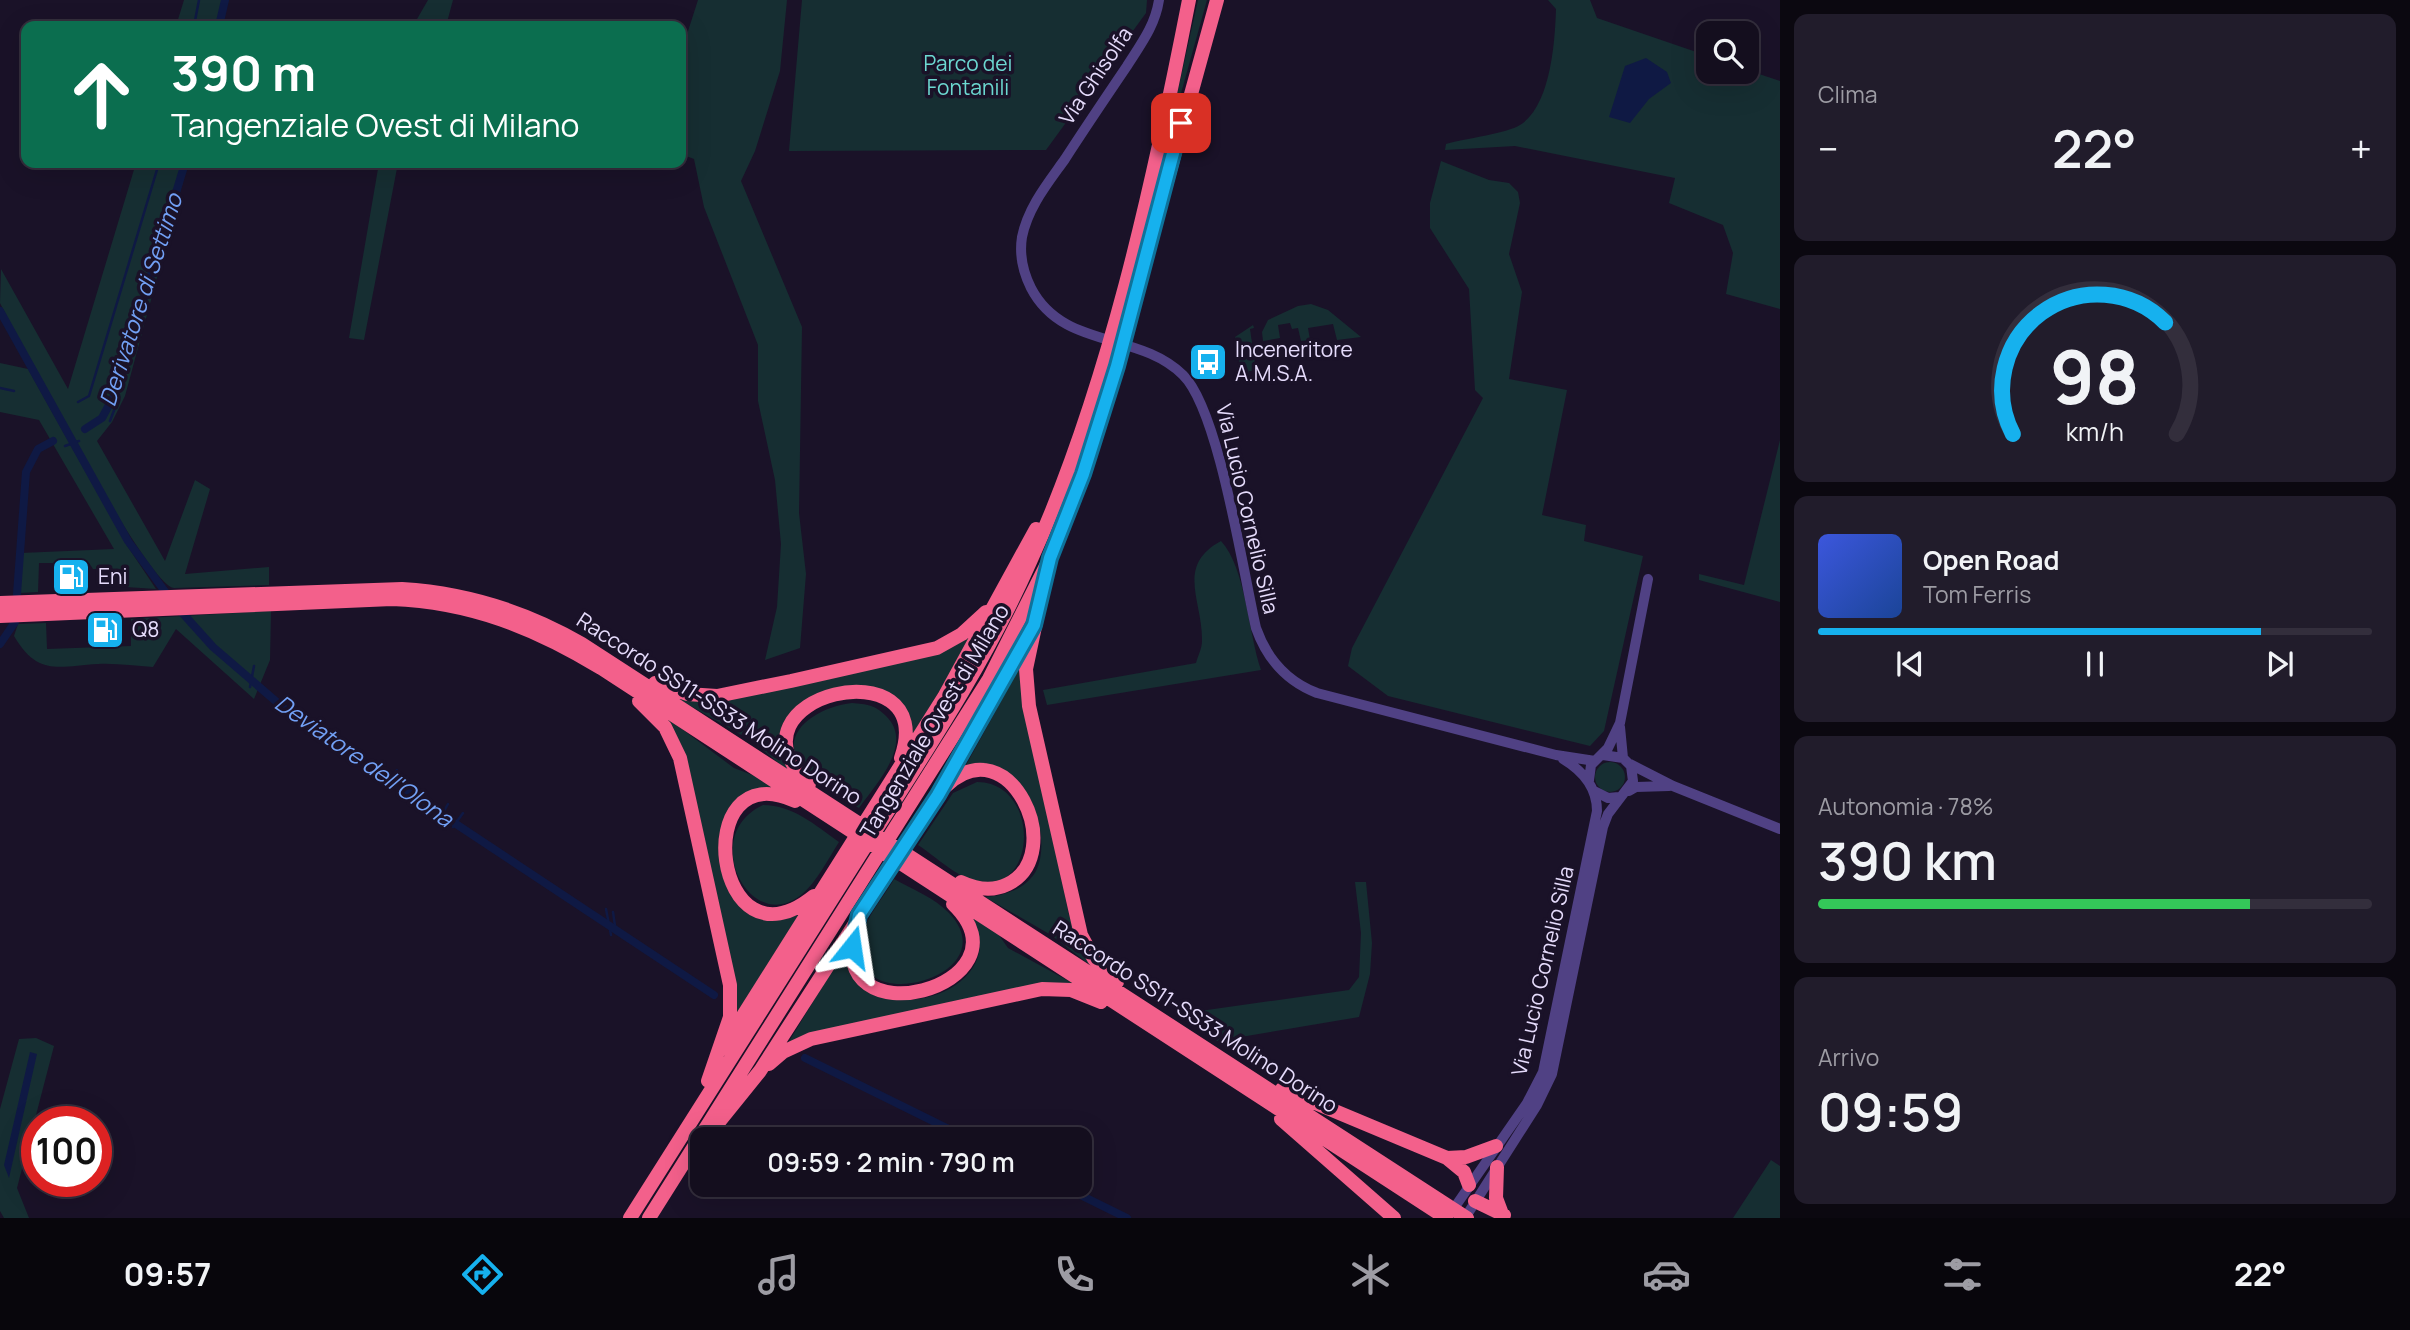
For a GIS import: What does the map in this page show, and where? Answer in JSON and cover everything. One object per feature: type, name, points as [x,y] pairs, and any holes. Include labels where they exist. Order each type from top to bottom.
[{"type":"highway","name":"Tangenziale Ovest di Milano","points":[[649,1218],[961,725],[1017,627],[1050,558],[1102,417],[1217,0]]},
{"type":"highway","name":"Tangenziale Ovest di Milano","points":[[630,1218],[975,672],[1031,561],[1089,406],[1119,301],[1173,84],[1189,1]]},
{"type":"highway","points":[[693,1117],[722,1049],[949,688],[992,606],[1061,486]]},
{"type":"highway","points":[[1050,558],[1026,669],[1029,706],[1081,935],[1103,969],[1164,1021]]},
{"type":"highway","name":"Raccordo SS11-SS33 Molino Dorino","points":[[158,603],[402,589],[458,595],[532,618],[839,818],[1251,1077],[1432,1202],[1447,1218]]},
{"type":"highway","points":[[0,603],[158,603]]},
{"type":"highway","points":[[0,616],[158,603]]},
{"type":"highway","points":[[604,664],[671,690],[717,696],[937,648],[962,634],[992,606]]},
{"type":"highway","points":[[714,1127],[760,1071],[938,795],[1034,625]]},
{"type":"highway","points":[[604,664],[664,727],[680,758],[730,985],[730,1017],[722,1049]]},
{"type":"highway","points":[[839,818],[799,775],[789,755],[790,725],[803,709],[825,696],[848,691],[869,692],[888,700],[897,708],[905,726],[904,746],[897,769]]},
{"type":"highway","points":[[916,867],[984,890],[1002,887],[1017,878],[1031,855],[1030,816],[1021,794],[1004,777],[992,772],[970,771],[950,782],[938,795]]},
{"type":"highway","points":[[820,891],[804,904],[781,914],[770,914],[751,907],[736,891],[727,869],[726,832],[735,810],[746,802],[767,794],[790,799],[839,818]]},
{"type":"highway","points":[[859,915],[853,935],[852,957],[860,974],[871,985],[887,992],[917,992],[938,986],[957,975],[970,952],[971,941],[965,918],[916,867]]},
{"type":"highway","name":"Raccordo SS11-SS33 Molino Dorino","points":[[916,867],[1200,1058],[1432,1202],[1466,1218]]},
{"type":"highway","points":[[760,1071],[783,1052],[811,1039],[1056,989],[1088,996],[1111,1007],[1200,1058]]},
{"type":"highway","points":[[1217,1068],[1394,1218]]},
{"type":"highway","points":[[1251,1077],[1447,1158],[1459,1167],[1468,1194],[1505,1216]]},
{"type":"highway","points":[[1447,1158],[1466,1157],[1496,1146]]},
{"type":"highway","points":[[681,1168],[690,1157]]},
{"type":"highway","points":[[1496,1167],[1496,1198],[1505,1216]]},
{"type":"street","name":"Via Ghisolfa","points":[[1056,170],[1148,33],[1159,0]]},
{"type":"street","name":"Via Lucio Cornelio Silla","points":[[1056,170],[1042,190],[1026,222],[1020,251],[1022,266],[1044,308],[1064,324],[1087,335],[1149,352],[1182,373],[1200,397],[1216,446],[1256,628],[1267,653],[1284,674],[1317,693],[1556,755],[1626,760]]},
{"type":"street","name":"Via Lucio Cornelio Silla","points":[[1588,780],[1619,723],[1648,579]]},
{"type":"street","name":"Via Lucio Cornelio Silla","points":[[1447,1218],[1496,1167],[1537,1105],[1552,1074],[1603,827],[1633,776],[1626,760],[1619,723]]},
{"type":"street","name":"Via Lucio Cornelio Silla","points":[[1466,1218],[1468,1194],[1496,1146],[1527,1103],[1543,1072],[1594,839],[1597,811],[1594,791],[1588,780],[1556,755]]},
{"type":"street","points":[[1626,760],[1672,786],[1780,829]]},
{"type":"street","points":[[1594,791],[1608,798],[1623,795],[1636,787],[1672,786]]},
{"type":"green space","points":[[184,0],[227,0],[222,21],[178,21]]},
{"type":"green space","points":[[428,0],[453,0],[447,21],[416,21]]},
{"type":"green space","points":[[698,0],[787,0],[780,71],[755,151],[741,181],[802,327],[799,513],[806,574],[800,648],[765,660],[777,607],[781,544],[775,480],[758,401],[758,345],[704,207],[694,159],[686,156],[686,37]]},
{"type":"green space","name":"Parco dei Fontanili","points":[[802,0],[1147,0],[1146,13],[1046,150],[789,151]]},
{"type":"green space","points":[[1198,0],[1207,0],[1163,158]]},
{"type":"green space","points":[[1548,0],[1590,0],[1597,18],[1696,52],[1696,84],[1759,84],[1759,74],[1780,81],[1780,309],[1726,294],[1733,253],[1723,225],[1669,203],[1675,178],[1515,146],[1445,150],[1446,144],[1514,128],[1530,116],[1539,103],[1549,72],[1556,9]]},
{"type":"green space","points":[[1441,161],[1489,180],[1509,183],[1518,192],[1520,203],[1509,254],[1522,292],[1509,379],[1567,390],[1542,515],[1586,525],[1584,541],[1643,556],[1604,731],[1590,746],[1388,696],[1348,666],[1352,648],[1483,398],[1475,390],[1469,289],[1430,228],[1430,203]]},
{"type":"green space","points":[[134,168],[187,168],[125,396],[112,422],[97,441],[165,561],[195,480],[210,489],[185,574],[269,567],[269,585],[174,588],[160,577],[112,507],[0,303],[1,269],[68,389]]},
{"type":"green space","points":[[378,168],[397,168],[364,340],[349,338]]},
{"type":"green space","points":[[1311,304],[1328,310],[1361,337],[1337,340],[1333,324],[1308,328],[1310,340],[1301,341],[1298,328],[1292,329],[1290,323],[1278,325],[1280,338],[1263,341],[1262,332],[1268,320],[1298,306]]},
{"type":"green space","points":[[1253,325],[1254,328],[1250,329],[1256,371],[1249,371],[1250,379],[1242,379],[1235,337]]},
{"type":"green space","points":[[0,363],[28,369],[126,544],[156,589],[126,587],[119,579],[118,569],[93,569],[89,563],[39,563],[38,592],[19,593],[21,553],[114,549],[39,420],[0,412]]},
{"type":"green space","points":[[1780,440],[1780,602],[1699,580],[1699,574],[1744,585]]},
{"type":"green space","points":[[1221,541],[1236,567],[1261,670],[1047,705],[1043,690],[1196,663],[1202,641],[1195,573],[1207,551]]},
{"type":"green space","points":[[271,611],[270,660],[254,699],[176,629],[153,667],[105,664],[50,666],[32,658],[14,636],[18,624],[46,623],[47,649],[131,646],[131,619]]},
{"type":"green space","points":[[968,636],[972,638],[910,739],[910,727],[890,696],[801,704],[785,760],[788,771],[752,741],[673,696],[690,699]]},
{"type":"green space","points":[[1021,665],[1023,699],[1069,915],[1090,965],[1051,935],[985,897],[1007,893],[1026,883],[1036,871],[1040,859],[1040,829],[1023,787],[1013,777],[997,768],[965,767]]},
{"type":"green space","points":[[852,703],[870,706],[882,712],[894,727],[896,739],[889,764],[859,808],[808,774],[797,760],[794,748],[795,736],[812,717]]},
{"type":"green space","points":[[666,717],[734,768],[755,776],[776,789],[726,816],[720,830],[723,869],[762,917],[779,919],[799,915],[736,1014]]},
{"type":"green space","points":[[1610,762],[1616,763],[1624,771],[1624,783],[1616,791],[1610,792],[1604,791],[1596,783],[1595,777],[1596,771],[1604,763]]},
{"type":"green space","points":[[977,782],[998,787],[1012,799],[1021,817],[1024,836],[1021,856],[1012,871],[998,881],[970,880],[918,845],[953,793]]},
{"type":"green space","points":[[763,805],[794,812],[839,842],[807,890],[782,904],[764,902],[749,892],[738,877],[733,857],[734,837],[744,819]]},
{"type":"green space","points":[[894,879],[930,898],[949,913],[962,936],[959,956],[944,971],[923,981],[899,984],[877,979],[863,965],[863,932]]},
{"type":"green space","points":[[1355,882],[1366,882],[1372,943],[1370,974],[1359,1017],[1217,1041],[1196,1025],[1193,1012],[1349,990],[1359,977],[1361,933]]},
{"type":"green space","points":[[972,918],[989,921],[1008,948],[1076,985],[808,1033],[788,1043],[847,946],[858,978],[864,986],[878,995],[915,999],[934,995],[952,988],[966,976],[976,962],[980,941]]},
{"type":"green space","points":[[36,1038],[54,1046],[38,1106],[21,1106],[21,1173],[17,1188],[29,1218],[4,1218],[0,1211],[0,1109],[19,1039]]},
{"type":"green space","points":[[1771,1160],[1780,1166],[1780,1218],[1733,1218]]},
{"type":"water","points":[[1646,58],[1667,72],[1671,83],[1649,99],[1630,123],[1609,117],[1625,66]]},
{"type":"water","points":[[30,1052],[37,1054],[25,1106],[21,1106],[21,1125],[9,1178],[4,1165]]},
{"type":"waterway","points":[[195,21],[199,0]]},
{"type":"waterway","name":"Derivatore di Settimo","points":[[220,21],[225,0]]},
{"type":"waterway","points":[[78,402],[89,396],[157,168]]},
{"type":"waterway","name":"Derivatore di Settimo","points":[[85,429],[102,418],[115,394],[183,168]]},
{"type":"waterway","name":"Deviatore dell'Olona","points":[[0,311],[128,541],[169,597]]},
{"type":"waterway","points":[[0,388],[14,391]]},
{"type":"waterway","points":[[110,421],[119,397],[115,394]]},
{"type":"waterway","name":"Derivatore di Settimo","points":[[17,594],[26,472],[38,449],[53,441]]},
{"type":"waterway","name":"Deviatore dell'Olona","points":[[65,446],[79,441]]},
{"type":"waterway","name":"Deviatore dell'Olona","points":[[177,607],[213,647],[293,716],[714,995]]},
{"type":"waterway","name":"Derivatore di Settimo","points":[[0,644],[15,622]]},
{"type":"waterway","name":"Deviatore dell'Olona","points":[[250,687],[254,666]]},
{"type":"waterway","name":"Deviatore dell'Olona","points":[[387,786],[397,770]]},
{"type":"waterway","points":[[440,818],[448,804]]},
{"type":"waterway","points":[[453,827],[463,813]]},
{"type":"waterway","name":"Deviatore dell'Olona","points":[[606,909],[611,935]]},
{"type":"waterway","points":[[613,912],[616,933]]},
{"type":"waterway","name":"Deviatore dell'Olona","points":[[805,1058],[945,1127]]},
{"type":"waterway","name":"Deviatore dell'Olona","points":[[1084,1197],[1127,1218]]},
{"type":"place","name":"Inceneritore A.M.S.A.","points":[[1208,362]]},
{"type":"place","name":"Eni","points":[[71,577]]},
{"type":"place","name":"Q8","points":[[105,630]]},
{"type":"route","points":[[852,947],[859,915],[938,795],[1034,625],[1050,558],[1083,474],[1117,366],[1181,123]]}]
